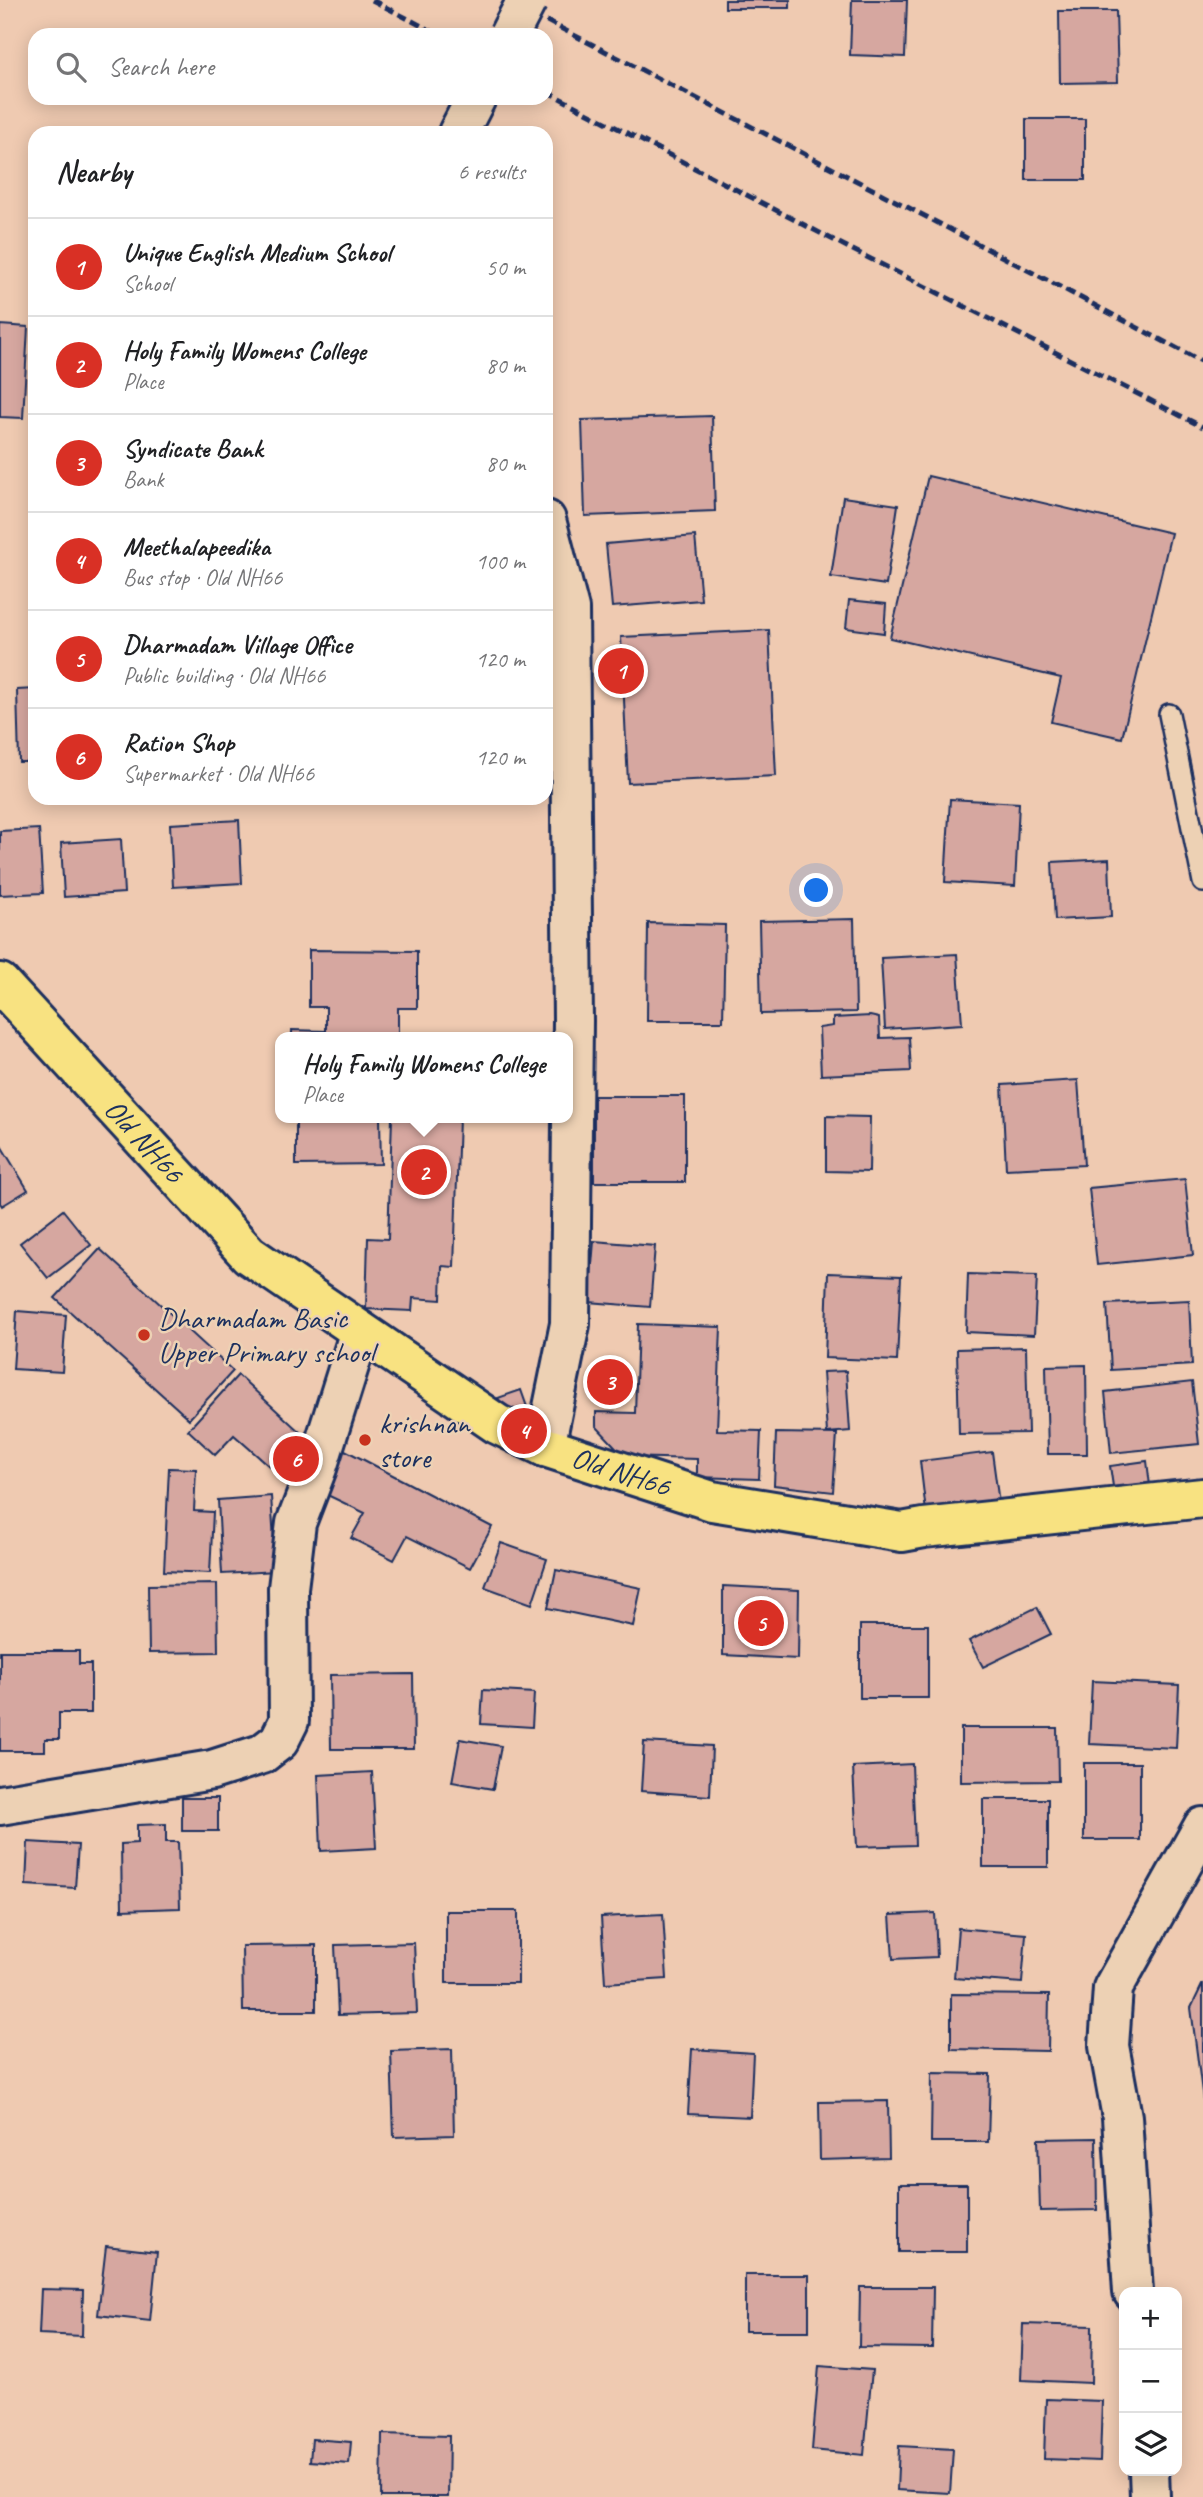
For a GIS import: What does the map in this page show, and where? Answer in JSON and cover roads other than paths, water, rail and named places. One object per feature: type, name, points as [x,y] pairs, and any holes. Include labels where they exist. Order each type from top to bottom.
[{"type":"main road","name":"Old NH66","points":[[0,983],[249,1255],[497,1424],[545,1447],[712,1501],[902,1532],[1202,1498]]},
{"type":"street","points":[[513,28],[527,0]]},
{"type":"street","points":[[462,126],[472,105]]},
{"type":"street","points":[[553,547],[569,609],[573,1032]]},
{"type":"street","points":[[545,1447],[570,1324],[572,1123]]},
{"type":"street","points":[[0,1805],[212,1770],[262,1754],[279,1741],[289,1721],[288,1588],[296,1523],[317,1468],[360,1331]]},
{"type":"street","points":[[1133,2287],[1122,2117],[1109,2046],[1113,1988],[1203,1827]]},
{"type":"street","points":[[1149,2476],[1150,2497]]},
{"type":"lane","points":[[1169,714],[1203,882]]},
{"type":"railway","points":[[372,0],[426,28]]},
{"type":"railway","points":[[506,0],[1203,362]]},
{"type":"railway","points":[[553,95],[1203,427]]},
{"type":"place","name":"Unique English Medium School","points":[[621,671]]},
{"type":"place","name":"Holy Family Womens College","points":[[424,1172]]},
{"type":"place","name":"Dharmadam Basic Upper Primary school","points":[[144,1335]]},
{"type":"place","name":"Syndicate Bank","points":[[610,1382]]},
{"type":"place","name":"Meethalapeedika","points":[[524,1431]]},
{"type":"place","name":"krishnan store","points":[[365,1440]]},
{"type":"place","name":"Ration Shop","points":[[296,1459]]},
{"type":"place","name":"Dharmadam Village Office","points":[[761,1623]]}]
